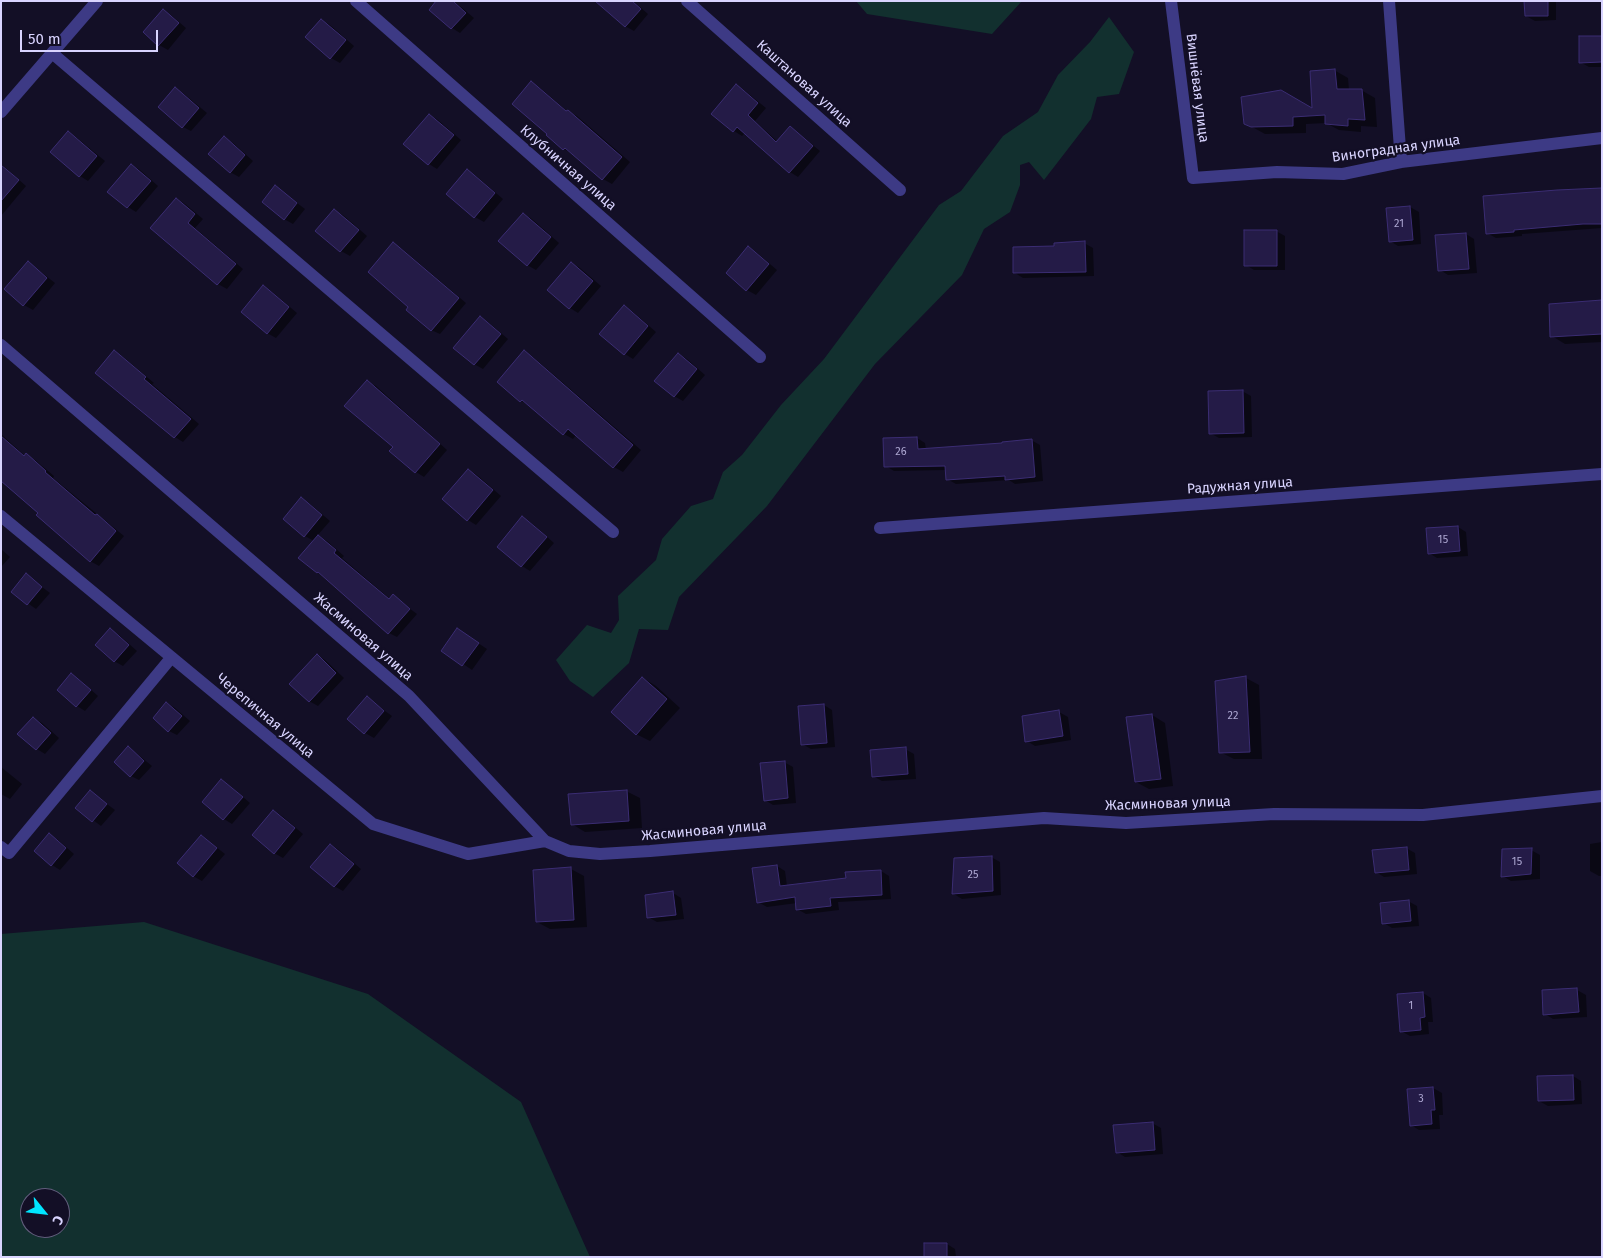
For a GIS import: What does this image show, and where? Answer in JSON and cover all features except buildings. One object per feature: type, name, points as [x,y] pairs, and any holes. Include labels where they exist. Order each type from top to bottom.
[{"type":"street","points":[[1,112],[97,1]]},
{"type":"street","name":"Клубничная улица","points":[[356,1],[760,357]]},
{"type":"street","name":"Каштановая улица","points":[[687,1],[900,190]]},
{"type":"street","name":"Вишнёвая улица","points":[[1171,1],[1193,178]]},
{"type":"street","points":[[1389,1],[1401,162]]},
{"type":"street","points":[[52,53],[613,532]]},
{"type":"street","name":"Виноградная улица","points":[[1193,178],[1277,172],[1343,174],[1401,162],[1602,138]]},
{"type":"street","name":"Жасминовая улица","points":[[1,345],[408,696],[545,840],[569,851],[600,854],[1044,818],[1126,823],[1274,814],[1424,815],[1602,796]]},
{"type":"street","name":"Радужная улица","points":[[880,528],[1602,474]]},
{"type":"street","name":"Черепичная улица","points":[[1,516],[373,824],[468,854],[545,840]]},
{"type":"street","points":[[5,850],[171,658]]},
{"type":"green space","points":[[856,1],[1022,1],[992,34],[867,14]]},
{"type":"green space","points":[[1109,17],[1134,52],[1119,94],[1097,97],[1091,119],[1044,180],[1029,162],[1020,165],[1020,185],[1010,212],[984,229],[962,275],[875,364],[767,506],[679,597],[668,630],[639,629],[629,663],[593,697],[570,681],[556,660],[587,625],[611,633],[619,620],[618,596],[656,560],[662,539],[691,506],[713,499],[723,472],[742,455],[781,405],[824,359],[939,205],[961,191],[1003,136],[1038,112],[1058,75],[1090,42]]},
{"type":"green space","points":[[144,922],[368,994],[521,1102],[590,1257],[1,1257],[1,934]]}]
